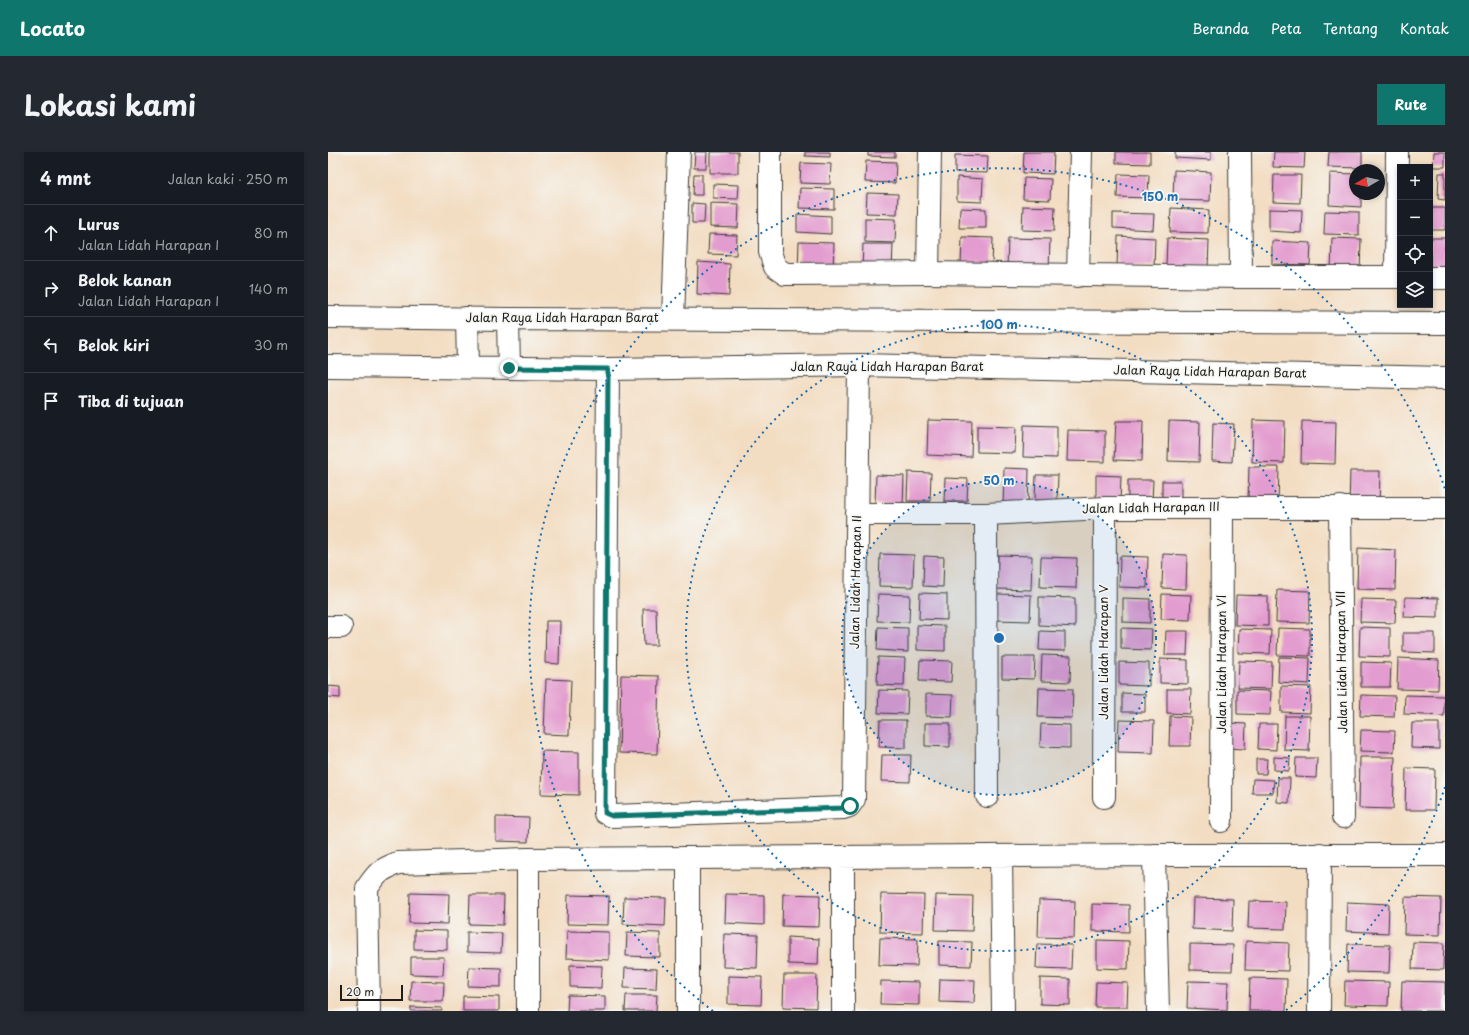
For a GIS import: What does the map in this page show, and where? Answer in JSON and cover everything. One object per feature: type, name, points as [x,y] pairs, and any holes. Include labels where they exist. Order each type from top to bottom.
[{"type":"street","points":[[672,319],[679,152]]},
{"type":"street","points":[[770,152],[770,252],[775,266],[785,274],[928,273],[1078,276],[1397,277]]},
{"type":"street","points":[[928,273],[930,152]]},
{"type":"street","points":[[1078,276],[1081,152]]},
{"type":"street","points":[[1240,152],[1241,277]]},
{"type":"street","points":[[1397,152],[1398,272]]},
{"type":"street","points":[[1433,278],[1445,278]]},
{"type":"street","name":"Jalan Raya Lidah Harapan Barat","points":[[328,317],[1445,323]]},
{"type":"street","points":[[467,318],[468,366]]},
{"type":"street","points":[[508,319],[509,368]]},
{"type":"street","name":"Jalan Raya Lidah Harapan Barat","points":[[328,366],[468,366],[608,369],[859,365],[1445,378]]},
{"type":"street","name":"Jalan Lidah Harapan II","points":[[608,369],[605,813],[612,816],[843,808],[850,806],[854,799],[859,365]]},
{"type":"street","name":"Jalan Lidah Harapan VI","points":[[1221,821],[1222,507]]},
{"type":"street","name":"Jalan Lidah Harapan VII","points":[[1340,507],[1344,817]]},
{"type":"street","name":"Jalan Lidah Harapan III","points":[[857,514],[986,514],[1105,508],[1445,508]]},
{"type":"street","name":"Jalan Lidah Harapan V","points":[[1104,797],[1105,508]]},
{"type":"street","points":[[986,514],[987,796]]},
{"type":"street","points":[[1319,1011],[1320,854]]},
{"type":"street","points":[[369,1011],[368,888],[377,873],[398,863],[528,859],[1320,854],[1445,855]]},
{"type":"street","points":[[1154,855],[1158,1011]]},
{"type":"street","points":[[1001,856],[1003,1011]]},
{"type":"street","points":[[842,1011],[843,857]]},
{"type":"street","points":[[688,858],[688,1011]]},
{"type":"street","points":[[528,859],[528,1011]]},
{"type":"building","points":[[695,152],[707,152],[706,168],[694,168]]},
{"type":"building","points":[[710,152],[738,152],[738,173],[710,173]]},
{"type":"building","points":[[805,152],[830,152],[830,157],[805,156]]},
{"type":"building","points":[[868,152],[895,152],[895,157],[868,156]]},
{"type":"building","points":[[1024,152],[1054,152],[1053,174],[1023,173]]},
{"type":"building","points":[[1116,152],[1150,152],[1150,164],[1116,163]]},
{"type":"building","points":[[1175,152],[1211,152],[1211,160],[1175,158]]},
{"type":"building","points":[[1274,152],[1305,152],[1304,168],[1273,167]]},
{"type":"building","points":[[1329,152],[1362,152],[1362,164],[1349,164],[1349,168],[1328,167]]},
{"type":"building","points":[[1434,152],[1445,152],[1445,167],[1433,167]]},
{"type":"building","points":[[955,155],[988,156],[987,173],[955,172]]},
{"type":"building","points":[[866,161],[896,162],[895,183],[865,182]]},
{"type":"building","points":[[801,163],[831,164],[830,184],[800,183]]},
{"type":"building","points":[[1174,170],[1211,172],[1210,201],[1173,200]]},
{"type":"building","points":[[1330,173],[1349,174],[1349,200],[1361,200],[1361,207],[1329,205]]},
{"type":"building","points":[[1439,173],[1445,173],[1445,200],[1438,199]]},
{"type":"building","points":[[694,174],[702,174],[702,195],[693,195]]},
{"type":"building","points":[[1118,174],[1149,175],[1148,198],[1117,197]]},
{"type":"building","points":[[1274,175],[1301,175],[1300,203],[1273,202]]},
{"type":"building","points":[[957,177],[983,179],[982,202],[957,201]]},
{"type":"building","points":[[1024,178],[1051,179],[1050,200],[1023,199]]},
{"type":"building","points":[[713,184],[739,185],[738,199],[713,198]]},
{"type":"building","points":[[800,188],[834,189],[834,209],[799,208]]},
{"type":"building","points":[[867,193],[898,194],[897,214],[866,213]]},
{"type":"building","points":[[692,203],[705,204],[704,223],[692,223]]},
{"type":"building","points":[[710,203],[739,204],[738,228],[710,227]]},
{"type":"building","points":[[1023,206],[1055,207],[1054,231],[1022,230]]},
{"type":"building","points":[[960,208],[986,209],[986,228],[959,228]]},
{"type":"building","points":[[1171,208],[1209,210],[1208,233],[1170,232]]},
{"type":"building","points":[[1433,208],[1445,208],[1445,230],[1433,230]]},
{"type":"building","points":[[1269,209],[1302,210],[1301,233],[1269,231]]},
{"type":"building","points":[[1325,211],[1359,212],[1359,235],[1324,234]]},
{"type":"building","points":[[1113,213],[1154,214],[1153,230],[1113,228]]},
{"type":"building","points":[[797,214],[831,216],[831,234],[797,232]]},
{"type":"building","points":[[865,218],[896,219],[895,243],[865,242]]},
{"type":"building","points":[[709,234],[737,235],[736,255],[708,254]]},
{"type":"building","points":[[1118,236],[1155,238],[1154,267],[1117,266]]},
{"type":"building","points":[[962,237],[993,238],[992,267],[961,266]]},
{"type":"building","points":[[1008,238],[1050,239],[1049,270],[1007,269]]},
{"type":"building","points":[[1167,238],[1209,240],[1208,268],[1166,267]]},
{"type":"building","points":[[1332,238],[1361,239],[1360,273],[1331,272]]},
{"type":"building","points":[[1433,238],[1445,238],[1445,270],[1433,269]]},
{"type":"building","points":[[1272,241],[1311,243],[1310,265],[1272,264]]},
{"type":"building","points":[[799,242],[834,243],[833,272],[798,271]]},
{"type":"building","points":[[863,244],[893,244],[892,272],[862,271]]},
{"type":"building","points":[[698,262],[730,264],[729,296],[697,294]]},
{"type":"building","points":[[928,420],[972,421],[971,457],[927,455]]},
{"type":"building","points":[[1253,420],[1285,421],[1284,463],[1252,462]]},
{"type":"building","points":[[1116,421],[1143,421],[1142,461],[1114,460]]},
{"type":"building","points":[[1169,421],[1200,422],[1199,462],[1168,461]]},
{"type":"building","points":[[1302,421],[1336,422],[1335,464],[1301,463]]},
{"type":"building","points":[[1213,423],[1234,424],[1232,462],[1212,461]]},
{"type":"building","points":[[1024,425],[1057,426],[1057,458],[1023,457]]},
{"type":"building","points":[[977,426],[1016,427],[1015,453],[977,452]]},
{"type":"building","points":[[1068,430],[1105,431],[1105,462],[1067,461]]},
{"type":"building","points":[[1249,467],[1279,467],[1278,503],[1248,502]]},
{"type":"building","points":[[1004,468],[1029,469],[1028,508],[1003,508]]},
{"type":"building","points":[[1350,471],[1380,471],[1379,507],[1349,506]]},
{"type":"building","points":[[908,472],[931,473],[930,501],[907,501]]},
{"type":"building","points":[[876,475],[904,476],[903,505],[875,504]]},
{"type":"building","points":[[1036,475],[1058,475],[1057,501],[1035,500]]},
{"type":"building","points":[[1096,475],[1121,476],[1120,504],[1096,503]]},
{"type":"building","points":[[945,478],[968,479],[967,501],[944,501]]},
{"type":"building","points":[[1128,480],[1153,480],[1152,501],[1128,500]]},
{"type":"building","points":[[1162,481],[1181,481],[1181,504],[1162,503]]},
{"type":"building","points":[[1358,548],[1396,550],[1395,590],[1357,589]]},
{"type":"building","points":[[880,554],[914,555],[913,587],[879,586]]},
{"type":"building","points":[[1163,554],[1187,555],[1186,589],[1162,588]]},
{"type":"building","points":[[998,555],[1032,556],[1031,590],[997,589]]},
{"type":"building","points":[[924,556],[944,557],[943,587],[923,586]]},
{"type":"building","points":[[1120,556],[1148,557],[1147,588],[1119,587]]},
{"type":"building","points":[[1041,557],[1077,558],[1076,588],[1040,587]]},
{"type":"building","points":[[1277,590],[1310,591],[1309,623],[1276,622]]},
{"type":"building","points":[[920,593],[947,594],[947,620],[919,619]]},
{"type":"building","points":[[878,594],[910,595],[909,622],[877,621]]},
{"type":"building","points":[[996,594],[1031,595],[1030,621],[995,620]]},
{"type":"building","points":[[1162,594],[1191,595],[1190,620],[1161,619]]},
{"type":"building","points":[[1236,595],[1268,596],[1268,626],[1235,625]]},
{"type":"building","points":[[1039,597],[1075,598],[1075,627],[1039,625]]},
{"type":"building","points":[[1405,597],[1438,598],[1438,618],[1404,617]]},
{"type":"building","points":[[1123,598],[1150,599],[1150,623],[1123,622]]},
{"type":"building","points":[[1361,599],[1396,600],[1395,623],[1360,622]]},
{"type":"building","points":[[643,609],[656,609],[657,645],[644,645]]},
{"type":"building","points":[[546,621],[560,621],[559,664],[545,663]]},
{"type":"building","points":[[917,625],[945,626],[945,651],[917,650]]},
{"type":"building","points":[[878,627],[908,628],[908,652],[877,650]]},
{"type":"building","points":[[1360,627],[1390,628],[1390,657],[1359,656]]},
{"type":"building","points":[[1121,628],[1152,629],[1151,650],[1121,649]]},
{"type":"building","points":[[1278,628],[1310,629],[1310,656],[1277,655]]},
{"type":"building","points":[[1239,629],[1271,630],[1270,654],[1238,653]]},
{"type":"building","points":[[1040,631],[1065,632],[1065,651],[1039,650]]},
{"type":"building","points":[[1166,631],[1188,631],[1187,655],[1165,655]]},
{"type":"building","points":[[1403,633],[1435,633],[1435,653],[1403,652]]},
{"type":"building","points":[[1042,655],[1071,656],[1070,682],[1041,681]]},
{"type":"building","points":[[878,657],[905,658],[904,686],[877,685]]},
{"type":"building","points":[[1002,657],[1035,657],[1034,679],[1002,678]]},
{"type":"building","points":[[1279,657],[1310,658],[1309,684],[1278,682]]},
{"type":"building","points":[[1398,658],[1439,660],[1438,690],[1397,689]]},
{"type":"building","points":[[1160,659],[1188,660],[1188,684],[1160,683]]},
{"type":"building","points":[[920,660],[952,661],[951,682],[919,681]]},
{"type":"building","points":[[1239,661],[1272,662],[1271,689],[1238,688]]},
{"type":"building","points":[[1119,662],[1149,663],[1149,686],[1119,685]]},
{"type":"building","points":[[1361,662],[1391,663],[1390,687],[1361,687]]},
{"type":"building","points":[[621,675],[659,676],[657,754],[619,753]]},
{"type":"building","points":[[546,679],[571,680],[569,735],[544,734]]},
{"type":"building","points":[[328,686],[340,687],[340,698],[328,697]]},
{"type":"building","points":[[1281,686],[1311,687],[1310,713],[1281,712]]},
{"type":"building","points":[[1039,688],[1073,689],[1072,718],[1038,717]]},
{"type":"building","points":[[1167,689],[1191,689],[1190,714],[1167,713]]},
{"type":"building","points":[[879,690],[908,691],[907,714],[878,713]]},
{"type":"building","points":[[1237,690],[1271,691],[1270,715],[1237,714]]},
{"type":"building","points":[[1122,693],[1145,694],[1145,712],[1122,712]]},
{"type":"building","points":[[926,694],[953,695],[952,717],[926,716]]},
{"type":"building","points":[[1361,695],[1395,696],[1394,717],[1360,716]]},
{"type":"building","points":[[1405,695],[1444,696],[1444,716],[1404,714]]},
{"type":"building","points":[[1170,716],[1191,717],[1190,746],[1169,746]]},
{"type":"building","points":[[1285,716],[1310,716],[1309,751],[1284,750]]},
{"type":"building","points":[[880,720],[906,720],[906,748],[879,747]]},
{"type":"building","points":[[1119,720],[1154,721],[1153,753],[1118,752]]},
{"type":"building","points":[[925,723],[950,723],[950,747],[925,746]]},
{"type":"building","points":[[1225,723],[1246,724],[1245,749],[1225,748]]},
{"type":"building","points":[[1412,723],[1439,723],[1439,749],[1411,748]]},
{"type":"building","points":[[1041,724],[1070,725],[1070,748],[1040,747]]},
{"type":"building","points":[[1259,724],[1277,724],[1276,750],[1258,749]]},
{"type":"building","points":[[1361,730],[1395,731],[1394,752],[1360,751]]},
{"type":"building","points":[[542,751],[579,752],[579,795],[541,794]]},
{"type":"building","points":[[882,755],[911,755],[910,782],[881,781]]},
{"type":"building","points":[[1274,757],[1290,758],[1289,771],[1274,770]]},
{"type":"building","points":[[1360,757],[1395,757],[1393,809],[1359,808]]},
{"type":"building","points":[[1296,758],[1317,758],[1316,778],[1295,777]]},
{"type":"building","points":[[1256,759],[1267,759],[1266,774],[1256,774]]},
{"type":"building","points":[[1406,768],[1435,769],[1434,810],[1405,810]]},
{"type":"building","points":[[1278,778],[1290,778],[1289,803],[1277,802]]},
{"type":"building","points":[[1253,779],[1274,780],[1273,793],[1252,793]]},
{"type":"building","points":[[496,817],[529,818],[528,842],[496,841]]},
{"type":"building","points":[[410,893],[449,894],[448,924],[409,923]]},
{"type":"building","points":[[726,894],[764,895],[764,925],[725,923]]},
{"type":"building","points":[[783,894],[820,895],[819,927],[782,926]]},
{"type":"building","points":[[881,894],[924,895],[923,933],[880,932]]},
{"type":"building","points":[[470,895],[504,895],[503,925],[469,924]]},
{"type":"building","points":[[568,895],[609,896],[608,925],[567,924]]},
{"type":"building","points":[[936,895],[973,896],[972,931],[935,930]]},
{"type":"building","points":[[624,897],[666,898],[665,926],[623,924]]},
{"type":"building","points":[[1405,897],[1441,898],[1440,935],[1404,934]]},
{"type":"building","points":[[1193,898],[1233,899],[1232,931],[1192,929]]},
{"type":"building","points":[[1039,900],[1075,901],[1074,938],[1038,937]]},
{"type":"building","points":[[1249,901],[1286,902],[1285,929],[1248,928]]},
{"type":"building","points":[[1347,902],[1389,904],[1388,933],[1346,931]]},
{"type":"building","points":[[1092,904],[1129,905],[1129,932],[1092,931]]},
{"type":"building","points":[[414,930],[447,931],[447,950],[414,949]]},
{"type":"building","points":[[567,931],[609,932],[609,960],[566,958]]},
{"type":"building","points":[[467,932],[502,933],[501,953],[467,952]]},
{"type":"building","points":[[627,932],[660,933],[660,957],[626,956]]},
{"type":"building","points":[[724,934],[758,935],[757,968],[723,967]]},
{"type":"building","points":[[788,937],[819,939],[818,965],[788,964]]},
{"type":"building","points":[[880,938],[918,939],[917,966],[879,965]]},
{"type":"building","points":[[1097,940],[1129,941],[1128,969],[1097,968]]},
{"type":"building","points":[[939,941],[972,942],[971,966],[939,965]]},
{"type":"building","points":[[1246,941],[1289,943],[1288,971],[1245,970]]},
{"type":"building","points":[[1413,942],[1444,943],[1443,970],[1412,969]]},
{"type":"building","points":[[1037,944],[1072,945],[1071,969],[1036,968]]},
{"type":"building","points":[[1190,944],[1233,945],[1232,971],[1190,970]]},
{"type":"building","points":[[1348,944],[1390,945],[1389,973],[1347,972]]},
{"type":"building","points":[[411,957],[444,957],[443,975],[411,974]]},
{"type":"building","points":[[570,965],[602,966],[601,988],[570,987]]},
{"type":"building","points":[[469,967],[501,968],[501,987],[468,986]]},
{"type":"building","points":[[625,968],[657,969],[656,989],[624,988]]},
{"type":"building","points":[[784,975],[817,975],[816,1008],[783,1007]]},
{"type":"building","points":[[728,976],[762,977],[761,1005],[728,1004]]},
{"type":"building","points":[[1040,978],[1070,979],[1070,1005],[1040,1004]]},
{"type":"building","points":[[1250,978],[1287,979],[1286,1011],[1249,1011]]},
{"type":"building","points":[[940,979],[975,980],[974,1003],[939,1002]]},
{"type":"building","points":[[411,981],[444,982],[443,1001],[410,1001]]},
{"type":"building","points":[[881,981],[919,982],[919,1005],[880,1004]]},
{"type":"building","points":[[1188,981],[1228,982],[1227,1010],[1187,1008]]},
{"type":"building","points":[[1345,981],[1389,982],[1388,1006],[1344,1005]]},
{"type":"building","points":[[1402,981],[1445,982],[1445,1011],[1401,1011]]},
{"type":"building","points":[[1096,982],[1128,983],[1127,1007],[1095,1007]]},
{"type":"building","points":[[568,995],[605,996],[605,1011],[567,1011]]},
{"type":"building","points":[[626,995],[657,995],[656,1011],[625,1011]]},
{"type":"building","points":[[463,996],[499,997],[499,1011],[463,1011]]},
{"type":"building","points":[[411,1007],[442,1008],[442,1011],[411,1011]]},
{"type":"route","points":[[509,368],[608,369],[605,813],[612,816],[843,808],[850,806]]}]
